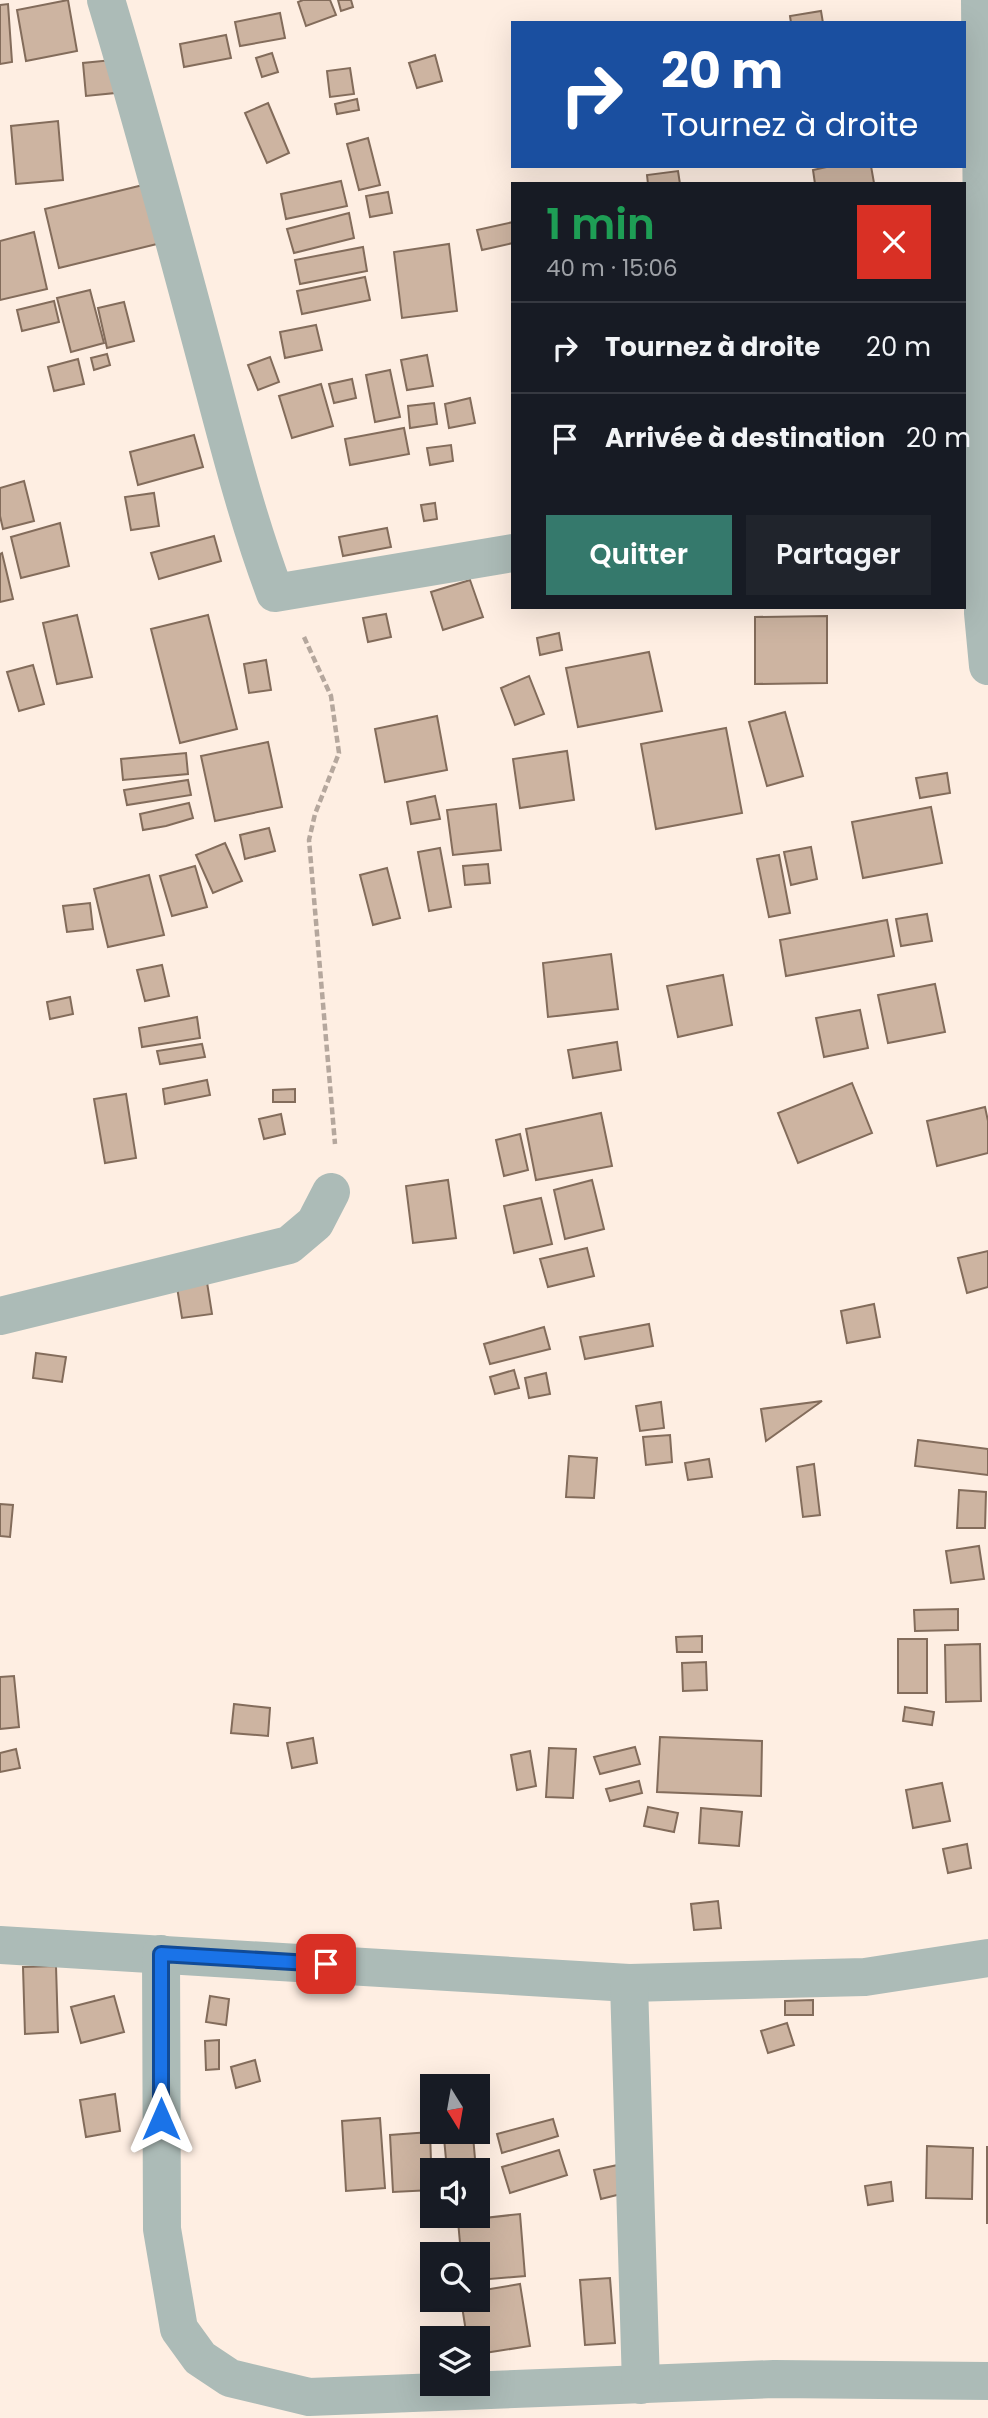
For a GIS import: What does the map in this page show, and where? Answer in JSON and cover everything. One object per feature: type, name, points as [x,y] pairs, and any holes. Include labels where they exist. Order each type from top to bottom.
[{"type":"street","points":[[106,0],[144,127],[251,523],[275,593],[511,553]]},
{"type":"street","points":[[980,0],[984,61],[974,476],[988,666]]},
{"type":"street","points":[[0,1316],[289,1245],[315,1223],[331,1192]]},
{"type":"street","points":[[0,1945],[629,1983],[865,1978],[988,1958]]},
{"type":"street","points":[[161,1954],[162,2229],[178,2329],[200,2358],[230,2378],[309,2397],[774,2379],[988,2381]]},
{"type":"street","points":[[629,1983],[640,2385]]},
{"type":"path","points":[[275,593],[302,632],[331,696],[338,753],[315,814],[309,840],[336,1159],[331,1192]]},
{"type":"building","points":[[68,0],[77,51],[26,61],[17,10]]},
{"type":"building","points":[[330,0],[336,15],[306,26],[298,2]]},
{"type":"building","points":[[338,0],[351,0],[353,7],[341,11]]},
{"type":"building","points":[[8,4],[12,62],[0,64],[0,5]]},
{"type":"building","points":[[821,11],[823,21],[791,21],[790,16]]},
{"type":"building","points":[[280,13],[285,38],[240,46],[235,22]]},
{"type":"building","points":[[226,35],[231,58],[184,67],[180,44]]},
{"type":"building","points":[[272,53],[278,72],[262,77],[256,58]]},
{"type":"building","points":[[435,55],[442,81],[417,88],[409,63]]},
{"type":"building","points":[[112,60],[115,93],[86,96],[83,63]]},
{"type":"building","points":[[350,68],[354,94],[330,97],[327,71]]},
{"type":"building","points":[[357,99],[359,110],[337,114],[335,104]]},
{"type":"building","points":[[268,103],[289,153],[267,163],[245,113]]},
{"type":"building","points":[[58,121],[63,180],[16,184],[11,126]]},
{"type":"building","points":[[368,138],[380,185],[359,190],[347,144]]},
{"type":"building","points":[[871,168],[874,182],[815,182],[813,170]]},
{"type":"building","points":[[678,171],[680,182],[648,182],[647,175]]},
{"type":"building","points":[[341,181],[347,206],[286,219],[281,194]]},
{"type":"building","points":[[143,185],[157,244],[59,268],[45,209]]},
{"type":"building","points":[[388,192],[392,213],[370,217],[366,196]]},
{"type":"building","points":[[349,213],[354,238],[294,253],[287,229]]},
{"type":"building","points":[[511,222],[511,243],[482,250],[477,230]]},
{"type":"building","points":[[34,232],[47,289],[0,300],[0,241]]},
{"type":"building","points":[[449,244],[457,311],[402,318],[394,252]]},
{"type":"building","points":[[363,247],[367,271],[300,284],[295,260]]},
{"type":"building","points":[[365,277],[370,300],[302,314],[297,291]]},
{"type":"building","points":[[90,290],[104,343],[71,352],[57,298]]},
{"type":"building","points":[[54,301],[59,322],[22,331],[17,310]]},
{"type":"building","points":[[124,302],[134,341],[107,348],[98,308]]},
{"type":"building","points":[[316,325],[322,350],[285,358],[280,332]]},
{"type":"building","points":[[107,354],[110,365],[94,370],[91,358]]},
{"type":"building","points":[[427,355],[433,386],[407,390],[401,360]]},
{"type":"building","points":[[270,357],[279,382],[258,390],[248,365]]},
{"type":"building","points":[[78,359],[84,384],[54,391],[48,367]]},
{"type":"building","points":[[390,370],[400,417],[375,422],[366,375]]},
{"type":"building","points":[[352,379],[356,398],[334,403],[329,384]]},
{"type":"building","points":[[321,384],[333,426],[292,438],[279,396]]},
{"type":"building","points":[[470,398],[475,423],[449,428],[445,404]]},
{"type":"building","points":[[434,403],[437,424],[410,428],[408,406]]},
{"type":"building","points":[[404,428],[409,454],[350,465],[345,439]]},
{"type":"building","points":[[194,435],[203,467],[138,485],[130,452]]},
{"type":"building","points":[[451,445],[453,461],[430,465],[427,448]]},
{"type":"building","points":[[24,481],[34,521],[3,529],[0,488]]},
{"type":"building","points":[[154,493],[159,526],[131,530],[125,497]]},
{"type":"building","points":[[435,503],[437,519],[424,521],[421,505]]},
{"type":"building","points":[[60,523],[69,566],[21,578],[11,537]]},
{"type":"building","points":[[387,528],[391,547],[343,556],[339,537]]},
{"type":"building","points":[[214,536],[221,561],[159,579],[151,553]]},
{"type":"building","points":[[2,553],[13,599],[0,602],[0,554]]},
{"type":"building","points":[[470,580],[483,617],[443,630],[431,592]]},
{"type":"building","points":[[386,614],[391,637],[368,642],[363,618]]},
{"type":"building","points":[[77,615],[92,677],[57,684],[43,623]]},
{"type":"building","points":[[208,615],[237,729],[180,743],[151,629]]},
{"type":"building","points":[[827,616],[827,683],[755,684],[755,617]]},
{"type":"building","points":[[559,633],[562,650],[540,655],[537,638]]},
{"type":"building","points":[[649,652],[662,711],[578,727],[566,668]]},
{"type":"building","points":[[266,660],[271,690],[249,693],[244,664]]},
{"type":"building","points":[[33,665],[44,704],[19,711],[7,672]]},
{"type":"building","points":[[529,676],[544,714],[515,725],[501,688]]},
{"type":"building","points":[[785,712],[803,776],[767,786],[749,722]]},
{"type":"building","points":[[437,716],[447,770],[385,782],[375,729]]},
{"type":"building","points":[[726,728],[742,813],[656,829],[641,744]]},
{"type":"building","points":[[268,742],[282,807],[215,821],[201,756]]},
{"type":"building","points":[[567,751],[574,800],[520,808],[513,759]]},
{"type":"building","points":[[186,753],[188,774],[123,780],[121,759]]},
{"type":"building","points":[[947,773],[950,793],[920,798],[916,778]]},
{"type":"building","points":[[188,780],[191,795],[127,805],[124,790]]},
{"type":"building","points":[[435,796],[440,819],[411,824],[407,802]]},
{"type":"building","points":[[189,803],[193,818],[143,830],[140,814]]},
{"type":"building","points":[[496,804],[501,850],[453,855],[447,810]]},
{"type":"building","points":[[931,807],[942,863],[863,878],[852,822]]},
{"type":"building","points":[[269,828],[275,851],[245,859],[240,835]]},
{"type":"building","points":[[225,843],[242,881],[213,893],[196,855]]},
{"type":"building","points":[[811,847],[817,879],[791,885],[784,852]]},
{"type":"building","points":[[440,848],[451,907],[429,911],[418,852]]},
{"type":"building","points":[[779,855],[790,913],[769,917],[757,859]]},
{"type":"building","points":[[488,864],[490,883],[465,885],[463,866]]},
{"type":"building","points":[[195,866],[207,907],[172,916],[160,876]]},
{"type":"building","points":[[387,868],[400,918],[373,925],[360,875]]},
{"type":"building","points":[[149,875],[164,935],[108,947],[94,889]]},
{"type":"building","points":[[90,903],[93,929],[67,932],[63,906]]},
{"type":"building","points":[[927,914],[932,941],[901,946],[896,919]]},
{"type":"building","points":[[887,920],[894,956],[786,976],[780,940]]},
{"type":"building","points":[[611,954],[618,1009],[548,1017],[543,963]]},
{"type":"building","points":[[162,965],[169,996],[145,1001],[137,970]]},
{"type":"building","points":[[723,975],[732,1025],[678,1037],[667,986]]},
{"type":"building","points":[[935,984],[945,1032],[888,1043],[878,995]]},
{"type":"building","points":[[70,997],[73,1014],[50,1019],[47,1002]]},
{"type":"building","points":[[860,1010],[868,1048],[824,1057],[816,1018]]},
{"type":"building","points":[[197,1017],[200,1038],[142,1047],[139,1028]]},
{"type":"building","points":[[617,1042],[621,1070],[573,1078],[568,1050]]},
{"type":"building","points":[[202,1044],[205,1057],[160,1064],[157,1051]]},
{"type":"building","points":[[207,1080],[210,1095],[165,1104],[163,1089]]},
{"type":"building","points":[[852,1083],[872,1133],[798,1163],[778,1113]]},
{"type":"building","points":[[295,1089],[295,1102],[273,1102],[273,1090]]},
{"type":"building","points":[[126,1094],[136,1158],[105,1163],[94,1099]]},
{"type":"building","points":[[985,1107],[988,1153],[937,1166],[927,1121]]},
{"type":"building","points":[[601,1113],[612,1166],[536,1180],[526,1129]]},
{"type":"building","points":[[281,1114],[285,1134],[264,1139],[259,1119]]},
{"type":"building","points":[[520,1134],[528,1170],[504,1176],[496,1140]]},
{"type":"building","points":[[448,1180],[456,1238],[413,1243],[406,1186]]},
{"type":"building","points":[[592,1180],[604,1229],[565,1239],[554,1190]]},
{"type":"building","points":[[541,1198],[552,1244],[514,1253],[504,1206]]},
{"type":"building","points":[[587,1248],[594,1276],[548,1287],[540,1259]]},
{"type":"building","points":[[988,1251],[988,1287],[967,1293],[958,1258]]},
{"type":"building","points":[[206,1276],[212,1314],[182,1318],[176,1281]]},
{"type":"building","points":[[874,1304],[880,1337],[847,1343],[841,1311]]},
{"type":"building","points":[[649,1324],[653,1346],[585,1359],[580,1337]]},
{"type":"building","points":[[544,1327],[550,1349],[490,1364],[484,1344]]},
{"type":"building","points":[[36,1353],[66,1357],[62,1382],[33,1378]]},
{"type":"building","points":[[514,1370],[519,1388],[495,1394],[490,1377]]},
{"type":"building","points":[[546,1373],[550,1394],[529,1398],[525,1378]]},
{"type":"building","points":[[822,1401],[766,1441],[761,1409]]},
{"type":"building","points":[[661,1402],[664,1428],[640,1431],[636,1406]]},
{"type":"building","points":[[670,1435],[672,1462],[646,1465],[643,1437]]},
{"type":"building","points":[[918,1440],[988,1449],[988,1475],[915,1466]]},
{"type":"building","points":[[569,1456],[597,1458],[594,1498],[566,1497]]},
{"type":"building","points":[[709,1459],[712,1477],[688,1480],[685,1463]]},
{"type":"building","points":[[814,1464],[820,1515],[803,1517],[797,1467]]},
{"type":"building","points":[[959,1490],[986,1492],[985,1528],[957,1528]]},
{"type":"building","points":[[0,1504],[13,1505],[10,1537],[0,1536]]},
{"type":"building","points":[[979,1546],[984,1579],[951,1583],[946,1551]]},
{"type":"building","points":[[958,1609],[958,1630],[915,1631],[914,1610]]},
{"type":"building","points":[[702,1636],[702,1652],[677,1652],[676,1637]]},
{"type":"building","points":[[898,1639],[927,1639],[927,1693],[898,1693]]},
{"type":"building","points":[[980,1644],[981,1701],[946,1702],[945,1645]]},
{"type":"building","points":[[706,1662],[707,1690],[683,1691],[682,1663]]},
{"type":"building","points":[[14,1676],[19,1727],[0,1729],[0,1677]]},
{"type":"building","points":[[234,1704],[270,1708],[268,1736],[231,1733]]},
{"type":"building","points":[[905,1707],[934,1712],[932,1725],[903,1721]]},
{"type":"building","points":[[660,1737],[762,1741],[761,1796],[657,1792]]},
{"type":"building","points":[[313,1738],[317,1763],[292,1768],[287,1743]]},
{"type":"building","points":[[635,1747],[640,1764],[600,1774],[594,1757]]},
{"type":"building","points":[[549,1748],[576,1749],[573,1798],[546,1797]]},
{"type":"building","points":[[16,1749],[20,1768],[0,1772],[0,1753]]},
{"type":"building","points":[[530,1751],[536,1786],[517,1790],[511,1755]]},
{"type":"building","points":[[639,1781],[642,1793],[610,1801],[606,1789]]},
{"type":"building","points":[[942,1783],[950,1821],[913,1828],[906,1790]]},
{"type":"building","points":[[648,1807],[678,1813],[674,1832],[644,1826]]},
{"type":"building","points":[[701,1808],[742,1812],[739,1846],[699,1843]]},
{"type":"building","points":[[967,1844],[971,1868],[948,1873],[943,1849]]},
{"type":"building","points":[[718,1901],[721,1928],[694,1930],[691,1904]]},
{"type":"building","points":[[56,1966],[58,2032],[25,2034],[23,1967]]},
{"type":"building","points":[[114,1996],[124,2032],[81,2043],[71,2007]]},
{"type":"building","points":[[210,1996],[229,1999],[226,2025],[206,2022]]},
{"type":"building","points":[[813,2000],[813,2015],[785,2015],[785,2001]]},
{"type":"building","points":[[787,2023],[794,2045],[768,2053],[761,2031]]},
{"type":"building","points":[[219,2040],[219,2069],[206,2070],[205,2041]]},
{"type":"building","points":[[255,2060],[260,2081],[236,2088],[231,2067]]},
{"type":"building","points":[[115,2094],[120,2131],[86,2137],[80,2100]]},
{"type":"building","points":[[380,2118],[385,2188],[346,2191],[342,2121]]},
{"type":"building","points":[[553,2119],[558,2136],[502,2153],[497,2134]]},
{"type":"building","points":[[420,2133],[420,2144],[430,2144],[431,2158],[420,2158],[420,2191],[393,2192],[390,2135]]},
{"type":"building","points":[[445,2144],[474,2144],[475,2158],[446,2158]]},
{"type":"building","points":[[927,2146],[973,2148],[972,2199],[926,2198]]},
{"type":"building","points":[[987,2147],[988,2147],[987,2224]]},
{"type":"building","points":[[559,2150],[567,2175],[510,2193],[502,2167]]},
{"type":"building","points":[[627,2163],[633,2191],[601,2199],[594,2170]]},
{"type":"building","points":[[891,2182],[893,2201],[868,2205],[865,2186]]},
{"type":"building","points":[[520,2214],[525,2276],[490,2279],[490,2242],[460,2242],[459,2228],[490,2228],[490,2217]]},
{"type":"building","points":[[610,2278],[615,2343],[585,2345],[580,2280]]},
{"type":"building","points":[[520,2284],[530,2346],[490,2352],[490,2326],[465,2326],[463,2312],[490,2312],[490,2289]]},
{"type":"route","points":[[161,2119],[161,1954],[326,1964]]}]
